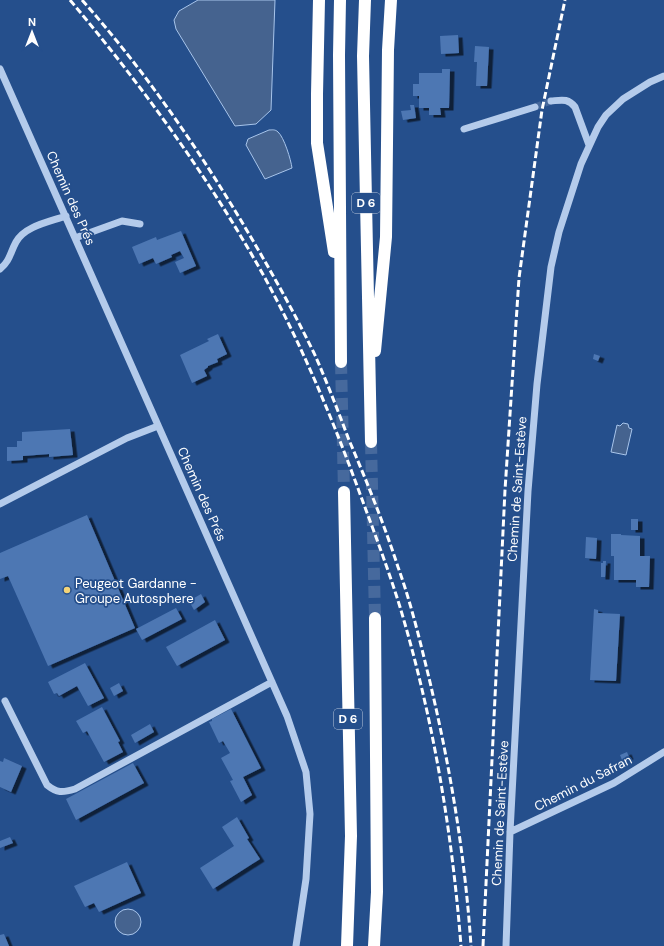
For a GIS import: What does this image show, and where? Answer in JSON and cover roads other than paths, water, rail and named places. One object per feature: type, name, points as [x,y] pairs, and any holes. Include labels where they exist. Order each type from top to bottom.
[{"type":"highway","points":[[319,0],[317,143],[340,292]]},
{"type":"highway","name":"D 6","points":[[340,0],[340,292],[342,362]]},
{"type":"highway","name":"D 6","points":[[365,0],[363,64],[371,442]]},
{"type":"highway","points":[[370,406],[386,237],[388,50],[391,0]]},
{"type":"highway","name":"D 6","points":[[344,492],[351,836],[347,946]]},
{"type":"highway","name":"D 6","points":[[374,946],[377,892],[375,618]]},
{"type":"street","name":"Chemin des Prés","points":[[0,69],[287,716],[306,772],[310,814],[306,879],[296,946]]},
{"type":"street","name":"Chemin de Saint-Estève","points":[[506,946],[510,832],[528,491],[544,315],[551,267],[559,232],[581,164],[602,121],[615,106],[637,90],[664,76]]},
{"type":"street","points":[[551,101],[565,99],[571,102],[575,107],[589,145]]},
{"type":"street","points":[[464,129],[535,107]]},
{"type":"street","points":[[0,269],[7,264],[16,242],[23,234],[36,226],[66,216]]},
{"type":"street","points":[[75,238],[122,221],[140,224]]},
{"type":"street","points":[[0,504],[127,438],[158,426]]},
{"type":"street","points":[[5,701],[47,785],[54,790],[64,792],[74,789],[272,682]]},
{"type":"street","name":"Chemin du Safran","points":[[510,832],[614,783],[664,752]]},
{"type":"water","points":[[198,0],[275,0],[271,110],[256,124],[235,126],[176,29],[174,20],[179,11]]},
{"type":"water","points":[[269,130],[276,130],[283,139],[292,168],[265,179],[246,145],[248,139]]},
{"type":"water","points":[[623,423],[628,424],[629,428],[632,429],[626,455],[611,452],[617,425],[620,426]]},
{"type":"water","points":[[128,909],[137,913],[141,922],[137,931],[128,935],[119,931],[115,922],[119,913]]},
{"type":"tunnel","points":[[535,107],[551,101]]},
{"type":"tunnel","points":[[341,362],[344,492]]},
{"type":"tunnel","points":[[371,442],[375,618]]},
{"type":"railway","points":[[70,0],[124,66],[174,134],[222,205],[265,278],[291,328],[325,405],[384,560],[412,648],[440,775],[452,860],[461,946]]},
{"type":"railway","points":[[82,0],[128,55],[192,142],[249,234],[283,293],[314,353],[328,386],[387,535],[407,594],[419,636],[444,744],[456,811],[465,878],[471,946]]},
{"type":"railway","points":[[483,946],[505,490],[519,278],[542,110],[565,0]]},
{"type":"place","name":"Peugeot Gardanne - Groupe Autosphere","points":[[67,590]]}]
